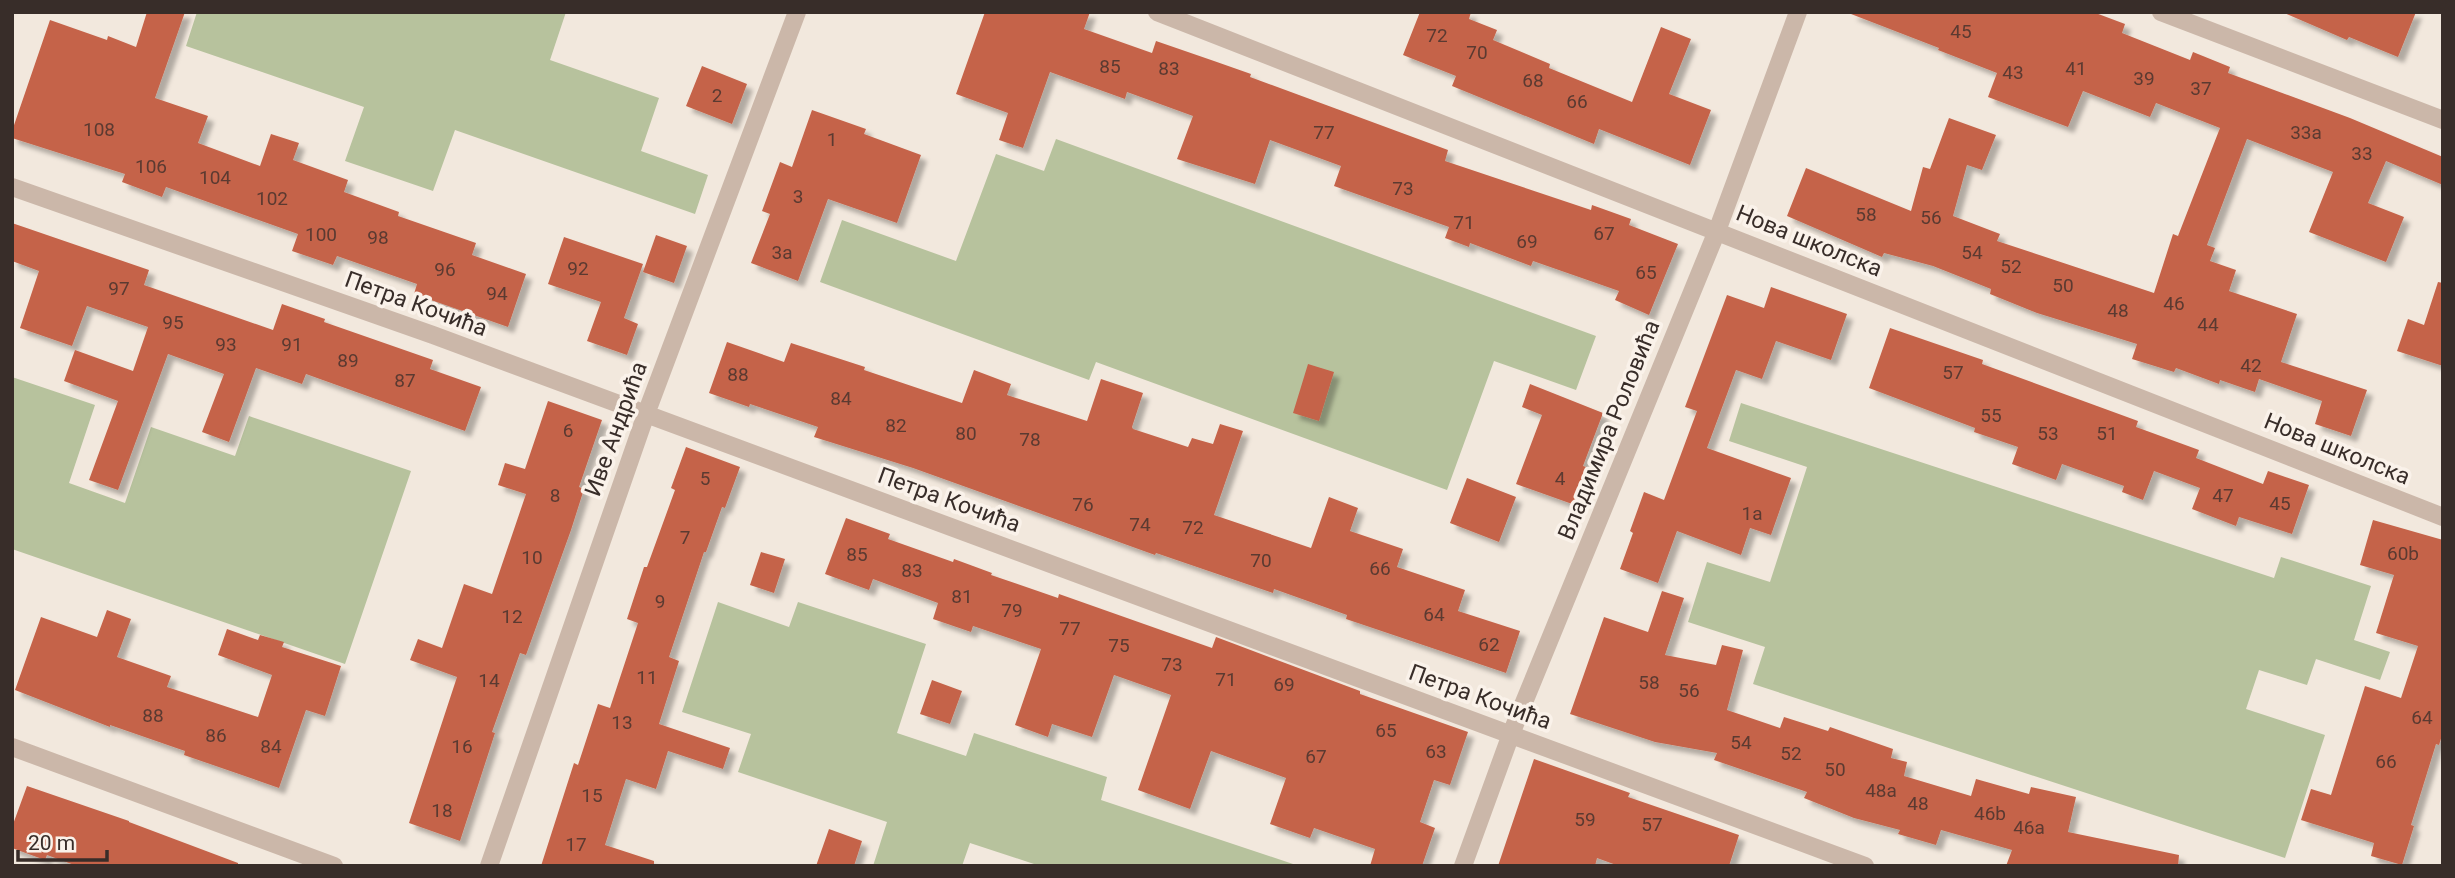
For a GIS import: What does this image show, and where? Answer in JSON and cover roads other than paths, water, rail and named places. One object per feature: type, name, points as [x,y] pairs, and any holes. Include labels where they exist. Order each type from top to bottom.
[{"type":"street","name":"Иве Андрића","points":[[489,866],[646,414],[797,12]]},
{"type":"street","name":"Нова школска","points":[[1157,12],[2443,517]]},
{"type":"street","name":"Владимира Роловића","points":[[1463,866],[1511,734],[1717,231],[1798,12]]},
{"type":"street","points":[[2161,12],[2443,120]]},
{"type":"street","name":"Петра Кочића","points":[[12,187],[420,331],[1866,866]]},
{"type":"street","points":[[12,747],[334,866]]}]
